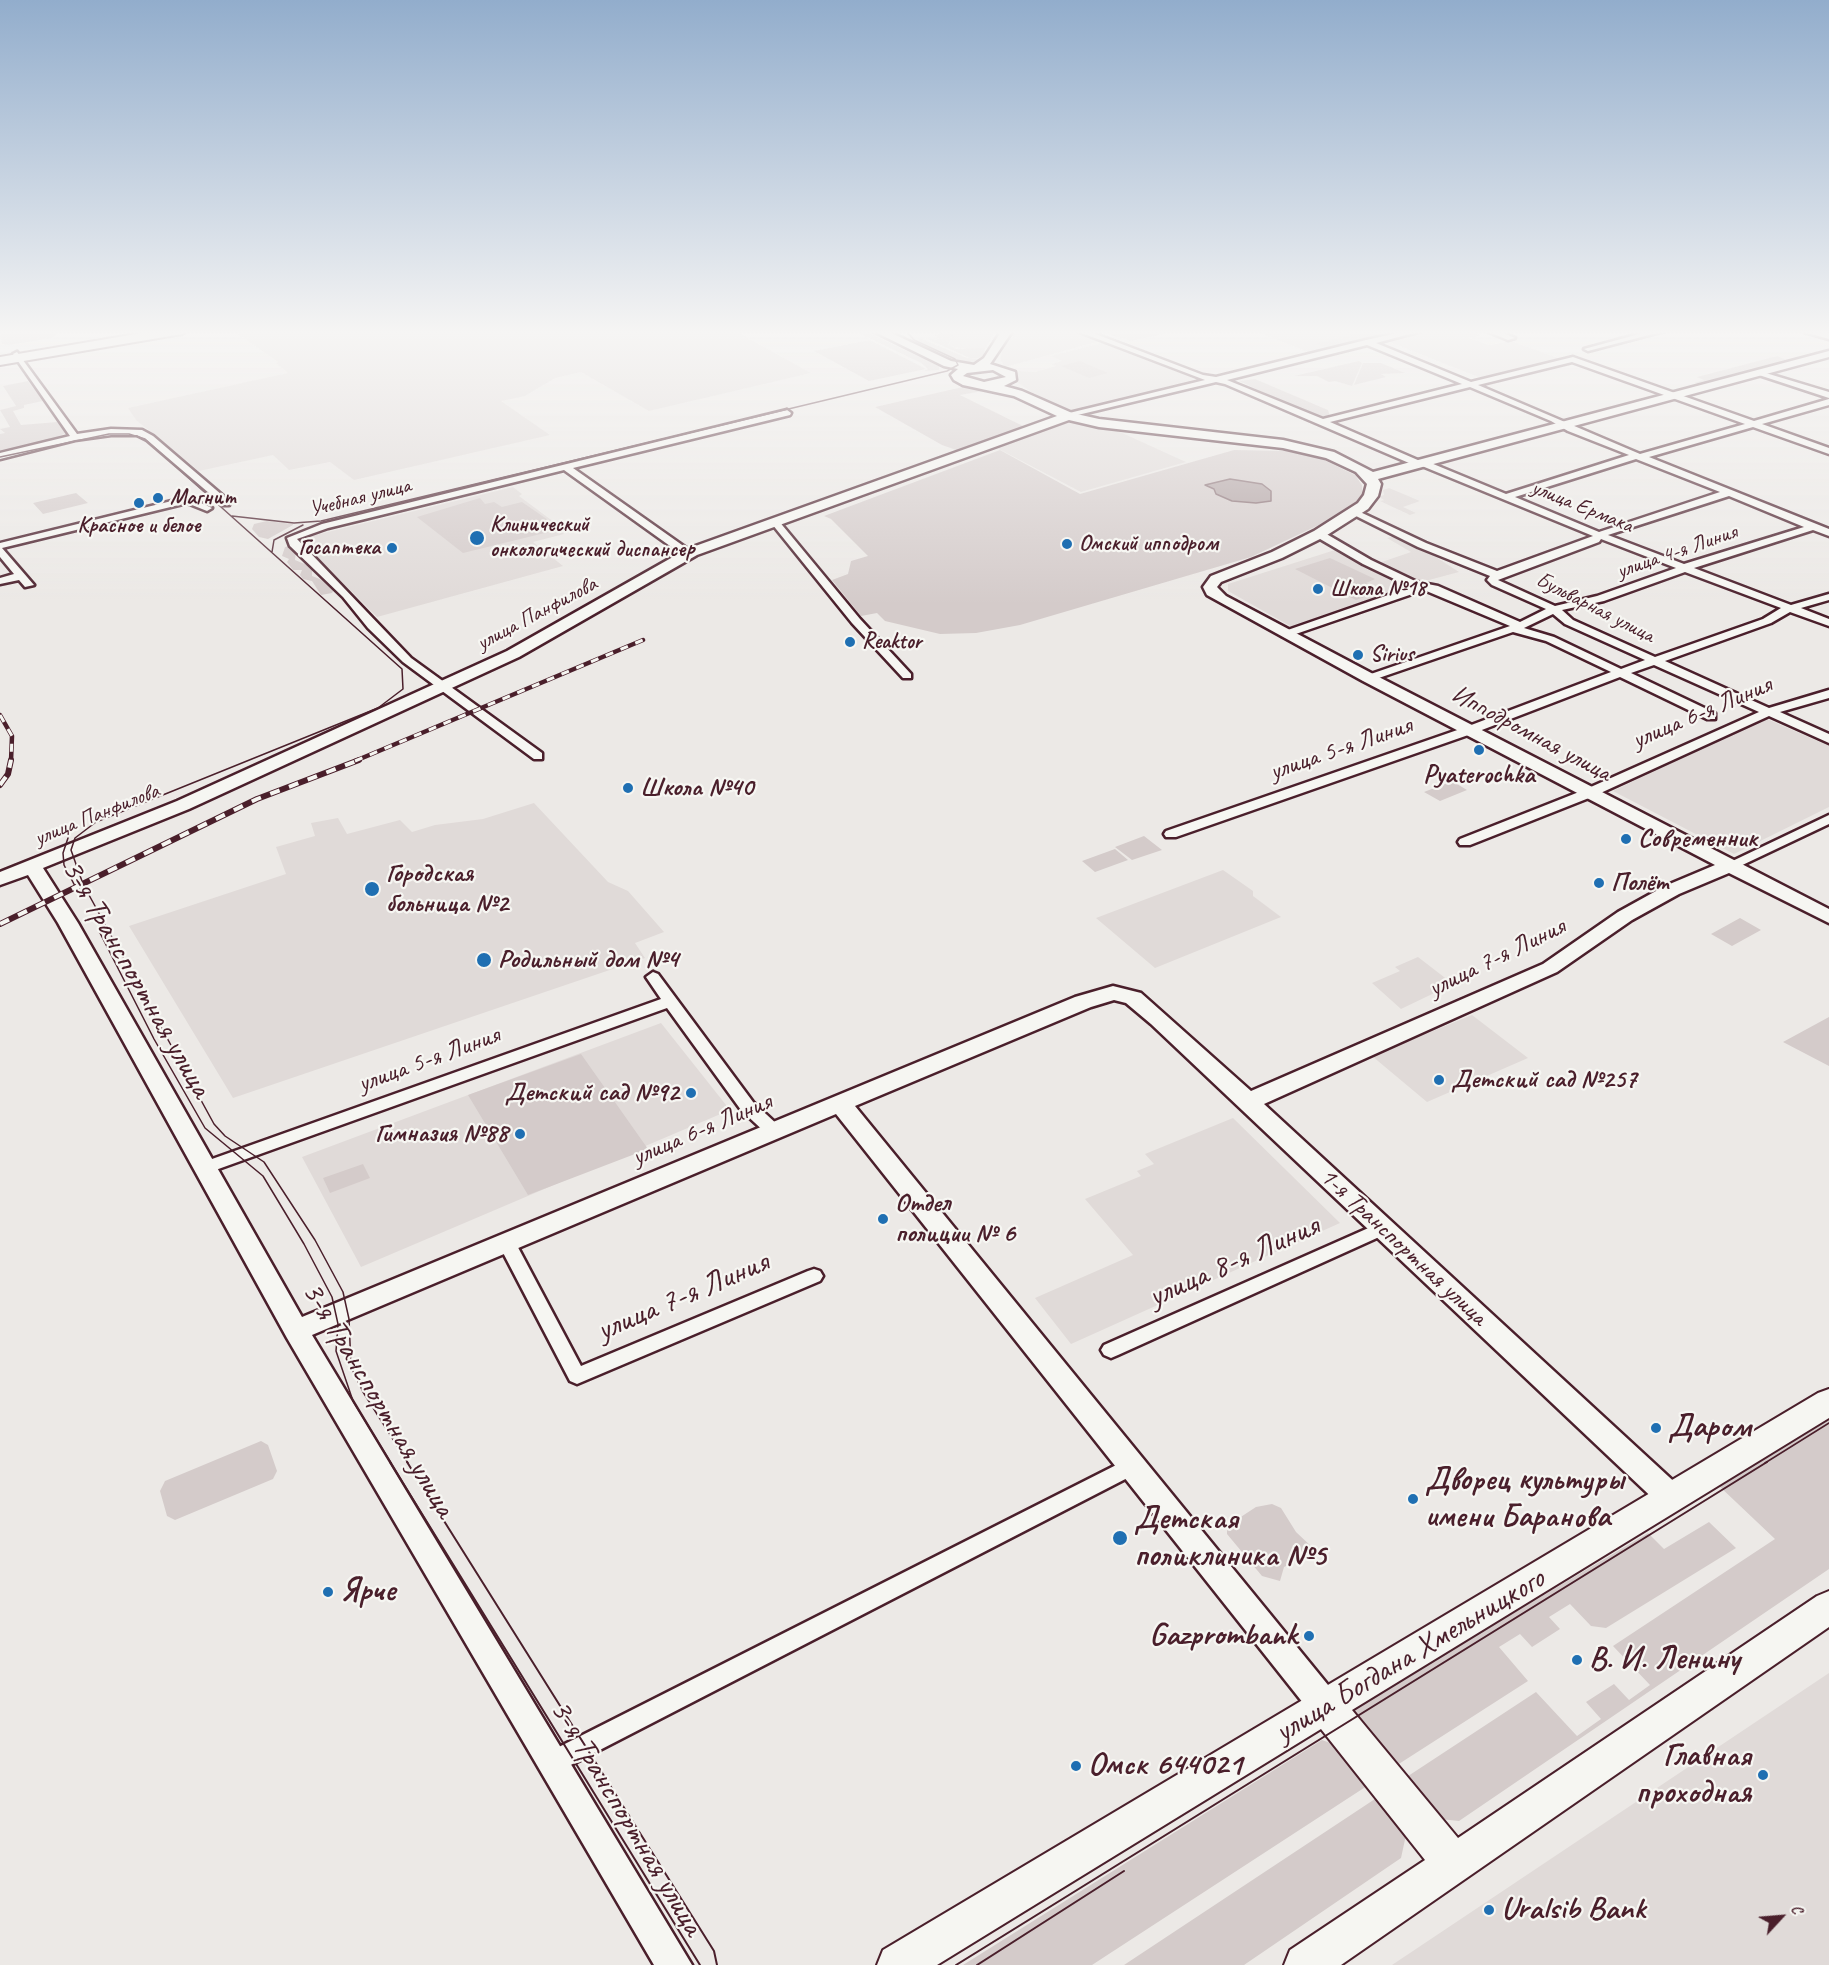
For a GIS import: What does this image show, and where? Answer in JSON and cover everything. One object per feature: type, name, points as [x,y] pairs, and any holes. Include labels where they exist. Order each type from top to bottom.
[{"type":"main road","name":"улица Панфилова","points":[[0,879],[183,805],[441,688],[562,628],[688,554],[1052,422]]},
{"type":"main road","points":[[1098,422],[1141,430],[1308,449],[1348,462],[1371,477],[1374,484],[1371,496],[1355,513],[1319,534]]},
{"type":"main road","points":[[1371,477],[1578,422]]},
{"type":"main road","name":"Ипподромная улица","points":[[1319,534],[1277,555],[1215,579],[1210,587],[1212,591],[1221,599],[1369,678],[1829,917]]},
{"type":"main road","name":"3-я Транспортная улица","points":[[31,865],[68,923],[296,1331],[674,1965]]},
{"type":"main road","name":"улица 7-я Линия","points":[[1247,1102],[1550,968],[1575,953],[1625,916],[1672,890],[1729,866]]},
{"type":"main road","name":"улица 6-я Линия","points":[[296,1331],[1103,995],[1113,993],[1133,998]]},
{"type":"main road","name":"1-я Транспортная улица","points":[[1133,998],[1671,1497]]},
{"type":"main road","points":[[840,1104],[1453,1863]]},
{"type":"main road","name":"улица Богдана Хмельницкого","points":[[898,1965],[1829,1402]]},
{"type":"main road","points":[[1305,1965],[1829,1606]]},
{"type":"street","points":[[64,422],[75,437]]},
{"type":"street","name":"Учебная улица","points":[[441,688],[407,660],[372,626],[347,595],[294,544],[292,538],[310,530],[751,422]]},
{"type":"street","name":"улица Ермака","points":[[1321,422],[1599,535],[1829,623]]},
{"type":"street","points":[[1557,422],[1728,493],[1829,532]]},
{"type":"street","points":[[1748,422],[1829,451]]},
{"type":"street","points":[[1506,497],[1637,456],[1763,422]]},
{"type":"street","points":[[0,456],[75,437],[121,431],[144,434],[226,503]]},
{"type":"street","points":[[566,467],[688,554]]},
{"type":"street","points":[[1497,574],[1595,540],[1599,535],[1728,493]]},
{"type":"street","points":[[29,585],[0,551],[188,500],[207,508]]},
{"type":"street","name":"Бульварная улица","points":[[1355,513],[1422,545],[1497,574],[1492,580],[1496,583],[1554,609],[1569,622],[1829,739]]},
{"type":"street","name":"улица 4-я Линия","points":[[1369,678],[1539,619],[1554,609],[1600,600],[1684,568],[1829,521]]},
{"type":"street","points":[[776,522],[856,621],[906,676]]},
{"type":"street","points":[[1319,534],[1414,585],[1425,586],[1516,627],[1551,639],[1711,716]]},
{"type":"street","points":[[0,581],[21,576]]},
{"type":"street","points":[[1286,633],[1425,586]]},
{"type":"street","name":"улица 5-я Линия","points":[[1171,834],[1470,730],[1620,673],[1767,621],[1791,608],[1829,597]]},
{"type":"street","points":[[441,688],[483,714],[538,756]]},
{"type":"street","name":"улица 6-я Линия","points":[[1465,842],[1589,793],[1768,712],[1829,694]]},
{"type":"street","name":"улица 7-я Линия","points":[[1729,866],[1829,819]]},
{"type":"street","points":[[653,977],[747,1106],[774,1131]]},
{"type":"street","name":"улица 5-я Линия","points":[[204,1168],[671,1001]]},
{"type":"street","name":"улица 8-я Линия","points":[[1111,1350],[1382,1228]]},
{"type":"street","name":"улица 7-я Линия","points":[[507,1243],[577,1376],[813,1276]]},
{"type":"street","points":[[553,1762],[1132,1466]]},
{"type":"shaded area","points":[[7,422],[19,422],[21,425],[57,422],[66,433],[46,442],[0,454],[0,434],[5,433],[0,429],[10,427]]},
{"type":"shaded area","points":[[138,422],[531,422],[550,435],[354,480],[330,462],[289,470],[273,455],[199,471]]},
{"type":"shaded area","points":[[901,422],[1014,422],[1025,427],[959,451],[942,445]]},
{"type":"shaded area","points":[[1070,422],[1109,427],[1186,462],[1081,492],[995,447]]},
{"type":"shaded area","name":"Омский ипподром","points":[[1000,450],[1080,494],[1234,450],[1286,451],[1320,458],[1355,475],[1362,485],[1362,495],[1356,505],[1340,515],[1251,557],[1020,625],[976,633],[940,634],[885,621],[877,613],[861,616],[832,580],[848,574],[851,561],[868,556],[831,519],[824,516]]},
{"type":"shaded area","points":[[1230,479],[1262,484],[1271,491],[1271,501],[1256,503],[1232,501],[1216,494],[1214,489],[1205,485]]},
{"type":"shaded area","points":[[513,487],[522,494],[519,496],[554,522],[551,524],[564,534],[533,542],[563,566],[377,617],[299,539]]},
{"type":"shaded area","points":[[1389,488],[1420,501],[1403,507],[1416,513],[1410,515],[1380,501],[1384,500],[1379,497],[1384,495],[1383,490]]},
{"type":"shaded area","points":[[76,493],[88,503],[43,514],[33,503]]},
{"type":"shaded area","points":[[480,498],[485,504],[494,502],[502,507],[522,502],[551,522],[549,524],[557,530],[463,553],[417,517]]},
{"type":"shaded area","points":[[267,521],[293,525],[268,539],[259,537],[252,529],[254,524]]},
{"type":"shaded area","points":[[1398,535],[1459,572],[1414,584],[1379,563],[1411,552],[1387,538]]},
{"type":"shaded area","points":[[291,546],[296,551],[295,560],[312,567],[312,576],[333,584],[335,588],[332,593],[321,595],[312,581],[303,579],[300,575],[302,570],[293,570],[287,562],[289,559],[282,556],[285,547]]},
{"type":"shaded area","name":"Школа №18","points":[[1335,550],[1415,587],[1292,627],[1228,591],[1228,584]]},
{"type":"shaded area","points":[[1330,558],[1375,579],[1366,583],[1381,591],[1356,600],[1295,569]]},
{"type":"shaded area","points":[[1765,718],[1829,746],[1829,807],[1734,854],[1613,791]]},
{"type":"shaded area","points":[[1452,781],[1467,790],[1440,801],[1424,792]]},
{"type":"shaded area","points":[[534,803],[608,882],[628,891],[664,932],[635,943],[645,958],[233,1098],[129,926],[286,874],[276,847],[315,836],[311,823],[338,818],[347,834],[400,820],[412,832],[435,825],[483,819]]},
{"type":"shaded area","points":[[1144,836],[1162,850],[1132,860],[1115,847]]},
{"type":"shaded area","points":[[1115,849],[1128,860],[1095,872],[1082,861]]},
{"type":"shaded area","points":[[1223,870],[1253,891],[1253,896],[1281,917],[1155,968],[1096,918]]},
{"type":"shaded area","points":[[1740,918],[1761,930],[1732,946],[1711,934]]},
{"type":"shaded area","points":[[1418,957],[1453,984],[1401,1009],[1372,983],[1400,971],[1395,967]]},
{"type":"shaded area","name":"Детский сад №257","points":[[1472,1015],[1528,1058],[1427,1102],[1372,1056]]},
{"type":"shaded area","points":[[1829,1017],[1829,1066],[1783,1042]]},
{"type":"shaded area","name":"Гимназия №88","points":[[661,1023],[730,1110],[361,1267],[302,1157]]},
{"type":"shaded area","points":[[581,1054],[648,1149],[528,1195],[468,1095]]},
{"type":"shaded area","points":[[1233,1118],[1340,1223],[1071,1344],[1035,1298],[1133,1255],[1085,1199],[1141,1176],[1137,1171],[1154,1164],[1145,1154]]},
{"type":"shaded area","points":[[363,1164],[370,1178],[330,1193],[323,1178]]},
{"type":"shaded area","points":[[1829,1415],[1829,1569],[1459,1821],[1440,1819],[1399,1782],[1536,1692],[1577,1736],[1601,1719],[1586,1702],[1614,1684],[1629,1700],[1650,1685],[1613,1646],[1775,1539],[1717,1484]]},
{"type":"shaded area","points":[[261,1441],[268,1445],[277,1471],[273,1479],[175,1520],[167,1516],[160,1491],[165,1481]]},
{"type":"shaded area","points":[[1272,1504],[1281,1508],[1296,1532],[1313,1548],[1311,1554],[1284,1567],[1280,1581],[1262,1576],[1227,1534],[1227,1526],[1256,1507]]},
{"type":"shaded area","points":[[1709,1522],[1736,1548],[1606,1628],[1591,1626],[1570,1604],[1549,1617],[1560,1629],[1532,1647],[1520,1634],[1499,1647],[1528,1681],[1391,1769],[1347,1712],[1648,1533],[1664,1549]]},
{"type":"shaded area","points":[[1829,1673],[1829,1965],[1392,1965]]},
{"type":"shaded area","points":[[1322,1740],[1333,1744],[1370,1784],[1092,1965],[963,1965]]},
{"type":"shaded area","points":[[1381,1795],[1406,1835],[1401,1858],[1244,1965],[1124,1965]]},
{"type":"tram line","points":[[232,516],[294,523],[321,521],[735,422]]},
{"type":"tram line","points":[[0,457],[109,434],[129,434],[145,439],[402,669],[403,689],[378,708],[96,822],[75,838],[71,850],[83,884],[214,1124],[225,1136],[264,1162],[315,1240],[343,1292],[349,1319],[351,1367],[363,1392],[408,1463]]},
{"type":"tram line","points":[[272,552],[274,540],[303,525]]},
{"type":"tram line","points":[[68,838],[63,853],[64,865],[76,888]]},
{"type":"tram line","points":[[99,931],[154,1039],[205,1128],[263,1176],[304,1244],[332,1297],[338,1324],[336,1351],[353,1401],[391,1463]]},
{"type":"tram line","points":[[1765,1463],[1829,1423]]},
{"type":"tram line","points":[[390,1462],[700,1965]]},
{"type":"tram line","points":[[407,1462],[714,1951],[717,1965]]},
{"type":"tram line","points":[[956,1965],[1767,1462]]},
{"type":"tram line","points":[[977,1965],[1124,1871]]},
{"type":"railway","points":[[355,761],[643,640]]},
{"type":"railway","points":[[0,715],[12,736],[11,761]]},
{"type":"railway","points":[[0,785],[8,774],[11,760]]},
{"type":"railway","points":[[0,924],[257,799],[359,760]]},
{"type":"place","name":"Магнит","points":[[158,498]]},
{"type":"place","name":"Красное и белое","points":[[139,503]]},
{"type":"place","name":"Клинический онкологический диспансер","points":[[477,538]]},
{"type":"place","name":"Омский ипподром","points":[[1067,544]]},
{"type":"place","name":"Госаптека","points":[[392,548]]},
{"type":"place","name":"Школа №18","points":[[1318,589]]},
{"type":"place","name":"Reaktor","points":[[850,642]]},
{"type":"place","name":"Sirius","points":[[1358,655]]},
{"type":"place","name":"Pyaterochka","points":[[1479,750]]},
{"type":"place","name":"Школа №40","points":[[628,788]]},
{"type":"place","name":"Современник","points":[[1626,839]]},
{"type":"place","name":"Полёт","points":[[1599,883]]},
{"type":"place","name":"Городская больница №2","points":[[372,889]]},
{"type":"place","name":"Родильный дом №4","points":[[484,960]]},
{"type":"place","name":"Детский сад №257","points":[[1439,1080]]},
{"type":"place","name":"Детский сад №92","points":[[691,1093]]},
{"type":"place","name":"Гимназия №88","points":[[520,1134]]},
{"type":"place","name":"Отдел полиции № 6","points":[[883,1219]]},
{"type":"place","name":"Даром","points":[[1656,1428]]},
{"type":"place","name":"Дворец культуры имени Баранова","points":[[1413,1499]]},
{"type":"place","name":"Детская поликлиника №5","points":[[1120,1538]]},
{"type":"place","name":"Ярче","points":[[328,1592]]},
{"type":"place","name":"Gazprombank","points":[[1309,1636]]},
{"type":"place","name":"В. И. Ленину","points":[[1577,1660]]},
{"type":"place","name":"Омск 644021","points":[[1076,1766]]},
{"type":"place","name":"Главная проходная","points":[[1763,1775]]},
{"type":"place","name":"Uralsib Bank","points":[[1489,1910]]}]
